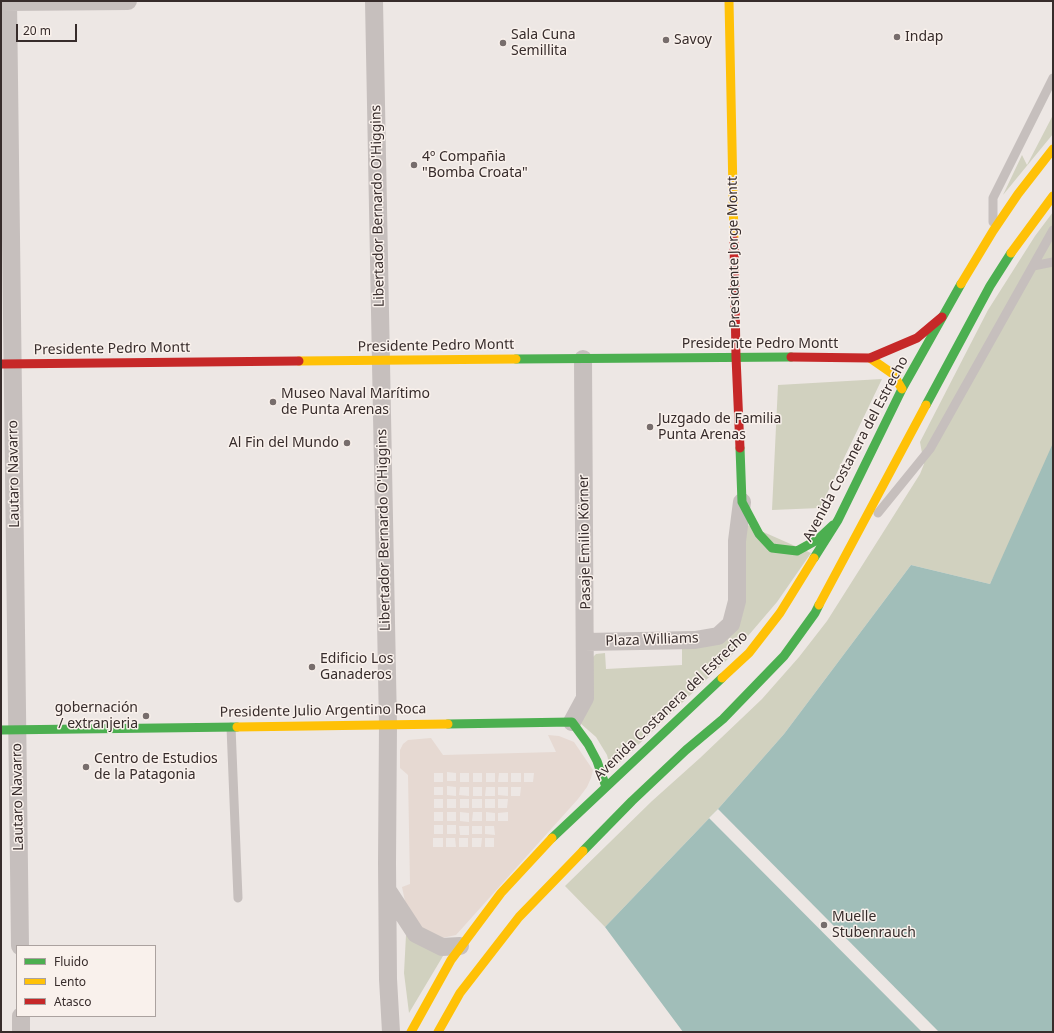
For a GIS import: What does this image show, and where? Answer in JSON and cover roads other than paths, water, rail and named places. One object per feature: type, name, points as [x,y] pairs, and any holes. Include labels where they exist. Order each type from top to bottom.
[{"type":"main road","name":"Presidente Jorge Montt","points":[[729,1],[736,358],[742,502],[759,534],[772,548],[797,551],[817,540],[838,520]]},
{"type":"main road","name":"Avenida Costanera del Estrecho","points":[[411,1032],[460,946],[501,893],[554,836],[750,653],[780,613],[838,520],[902,389],[968,272],[1018,194],[1053,149]]},
{"type":"main road","points":[[438,1032],[460,993],[519,917],[632,801],[686,750],[722,719],[784,656],[815,613],[854,543],[990,286],[1015,247],[1053,196]]},
{"type":"main road","name":"Presidente Pedro Montt","points":[[7,364],[870,358],[917,338],[946,313]]},
{"type":"main road","points":[[870,358],[893,374],[908,399]]},
{"type":"main road","points":[[841,564],[853,525],[905,430],[908,417]]},
{"type":"main road","points":[[572,722],[588,744],[597,761],[606,787]]},
{"type":"main road","name":"Presidente Julio Argentino Roca","points":[[9,730],[572,722]]},
{"type":"main road","points":[[500,928],[519,917]]},
{"type":"main road","points":[[460,946],[481,937]]},
{"type":"street","points":[[5,2],[128,1]]},
{"type":"street","name":"Libertador Bernardo O'Higgins","points":[[374,1],[388,725],[388,980],[391,1032]]},
{"type":"street","name":"Lautaro Navarro","points":[[5,2],[9,730],[20,945]]},
{"type":"street","name":"Pasaje Emilio Körner","points":[[572,722],[585,698],[586,642],[583,359]]},
{"type":"street","name":"Presidente Jorge Montt","points":[[718,636],[731,624],[737,601],[737,540],[742,502]]},
{"type":"street","name":"Plaza Williams","points":[[586,642],[695,640],[718,636]]},
{"type":"street","points":[[387,890],[416,934],[442,947],[460,946]]},
{"type":"street","points":[[21,1017],[21,1032]]},
{"type":"lane","points":[[993,231],[993,198],[1053,78]]},
{"type":"lane","points":[[854,543],[930,449],[1053,230]]},
{"type":"lane","points":[[1033,266],[1053,262]]},
{"type":"lane","points":[[231,726],[238,898]]},
{"type":"water","points":[[1053,443],[1053,1032],[683,1032],[605,927],[718,809],[784,734],[911,565],[990,584]]},
{"type":"place","name":"Indap","points":[[897,37]]},
{"type":"place","name":"Savoy","points":[[666,40]]},
{"type":"place","name":"Sala Cuna Semillita","points":[[503,43]]},
{"type":"place","name":"4º Compañia \"Bomba Croata\"","points":[[414,165]]},
{"type":"place","name":"Museo Naval Marítimo de Punta Arenas","points":[[273,402]]},
{"type":"place","name":"Juzgado de Familia Punta Arenas","points":[[650,427]]},
{"type":"place","name":"Al Fin del Mundo","points":[[347,443]]},
{"type":"place","name":"Edificio Los Ganaderos","points":[[312,667]]},
{"type":"place","name":"gobernación / extranjeria","points":[[146,716]]},
{"type":"place","name":"Centro de Estudios de la Patagonia","points":[[86,767]]},
{"type":"place","name":"Muelle Stubenrauch","points":[[824,925]]}]
